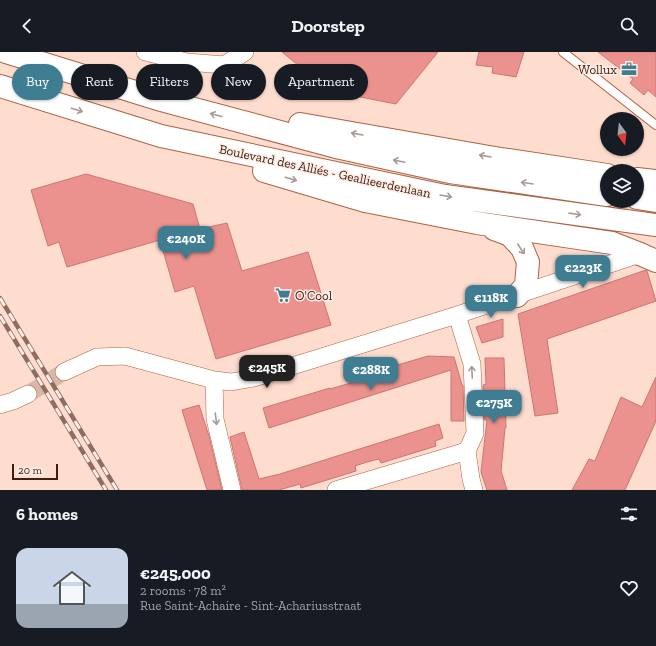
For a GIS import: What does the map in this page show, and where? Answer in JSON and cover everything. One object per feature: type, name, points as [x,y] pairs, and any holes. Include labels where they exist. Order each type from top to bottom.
[{"type":"highway","name":"Boulevard des Alliés - Geallieerdenlaan","points":[[6,52],[161,100],[336,147],[450,172],[600,194]]},
{"type":"highway","name":"Boulevard des Alliés - Geallieerdenlaan","points":[[0,86],[161,136],[445,196],[656,225]]},
{"type":"highway","points":[[254,125],[289,122],[503,159],[600,174]]},
{"type":"highway","points":[[161,136],[250,167],[365,201],[478,223],[612,243],[651,255]]},
{"type":"highway","points":[[644,180],[656,181]]},
{"type":"highway","points":[[644,199],[656,201]]},
{"type":"highway","points":[[478,223],[510,235],[522,248],[528,262],[526,285],[517,296]]},
{"type":"street","points":[[145,52],[163,54],[187,62],[224,65],[245,52]]},
{"type":"street","points":[[64,372],[97,357],[125,356],[214,380],[231,382],[254,378],[651,255]]},
{"type":"street","points":[[457,315],[472,364],[475,433],[468,451],[471,479],[474,490]]},
{"type":"street","points":[[214,380],[215,419],[232,490]]},
{"type":"street","points":[[0,405],[28,394]]},
{"type":"street","points":[[336,490],[468,451]]},
{"type":"lane","points":[[563,52],[656,124]]},
{"type":"building","points":[[282,52],[438,52],[396,104],[368,98],[368,64],[297,64]]},
{"type":"building","points":[[479,52],[524,52],[516,77],[492,73],[493,67],[476,65]]},
{"type":"building","points":[[598,52],[656,52],[656,97],[648,90],[644,95],[630,83],[633,79]]},
{"type":"building","points":[[86,174],[193,204],[200,229],[227,223],[242,271],[308,252],[331,325],[216,359],[194,286],[175,292],[160,240],[67,267],[59,242],[48,246],[31,190]]},
{"type":"building","points":[[646,270],[656,301],[547,339],[558,413],[535,416],[518,314]]},
{"type":"building","points":[[503,319],[503,337],[482,343],[476,327]]},
{"type":"building","points":[[428,356],[454,357],[463,385],[464,421],[451,421],[451,370],[269,428],[263,408],[385,373],[384,369]]},
{"type":"building","points":[[485,358],[504,358],[506,428],[501,471],[507,490],[487,490],[481,472],[487,420],[484,420],[483,385],[486,384]]},
{"type":"building","points":[[656,377],[656,421],[625,490],[572,490],[589,459],[595,461],[621,397],[642,407]]},
{"type":"building","points":[[199,405],[209,436],[222,490],[207,490],[182,410]]},
{"type":"building","points":[[439,424],[443,438],[435,441],[436,446],[381,463],[379,459],[367,462],[355,466],[356,471],[301,488],[300,484],[279,490],[242,490],[230,437],[244,432],[259,479],[280,474]]},
{"type":"tunnel","points":[[28,394],[64,372]]},
{"type":"railway","points":[[0,298],[117,490]]},
{"type":"railway","points":[[0,316],[106,490]]},
{"type":"place","name":"Wollux","points":[[629,69]]},
{"type":"place","name":"O'Cool","points":[[283,295]]}]
